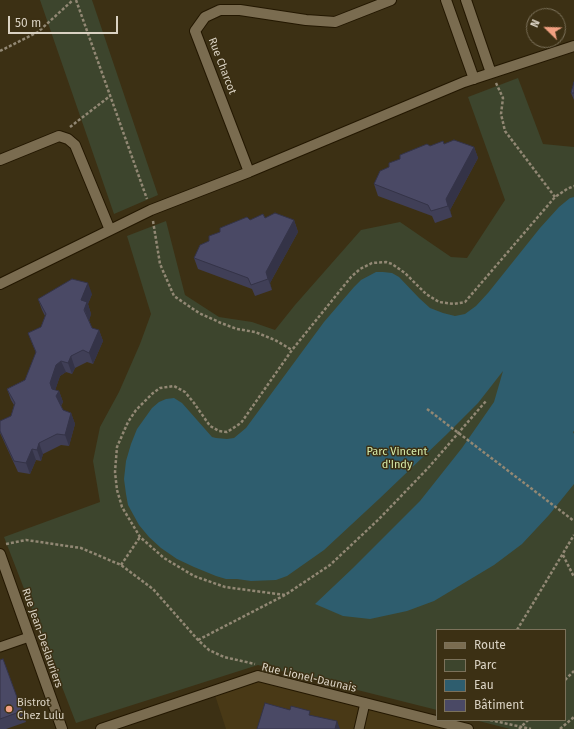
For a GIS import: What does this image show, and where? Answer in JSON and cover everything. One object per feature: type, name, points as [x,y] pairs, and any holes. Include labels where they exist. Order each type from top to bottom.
[{"type":"street","name":"Rue Charcot","points":[[249,172],[195,31],[205,17],[220,10],[240,10],[306,20],[335,22],[391,0]]},
{"type":"street","points":[[446,0],[474,79]]},
{"type":"street","points":[[466,0],[491,73]]},
{"type":"street","points":[[0,284],[151,210],[249,172],[474,79],[574,46]]},
{"type":"street","points":[[0,160],[59,136],[68,139],[75,145],[110,230]]},
{"type":"street","name":"Rue Jean-Deslauriers","points":[[0,554],[62,729]]},
{"type":"street","name":"Rue Lionel-Daunais","points":[[102,729],[258,676],[436,721]]},
{"type":"street","name":"Rue Lionel-Daunais","points":[[436,721],[468,729]]},
{"type":"lane","points":[[0,647],[29,637]]},
{"type":"lane","points":[[359,729],[365,703]]},
{"type":"path","points":[[0,51],[38,32],[73,0]]},
{"type":"path","points":[[76,0],[151,210],[160,264],[174,296],[199,313],[238,329],[255,332],[275,340],[292,350]]},
{"type":"path","points":[[491,73],[503,98],[501,114],[505,131],[555,197]]},
{"type":"path","points":[[59,136],[110,96]]},
{"type":"path","points":[[285,595],[225,587],[194,576],[164,558],[140,537],[122,507],[117,490],[115,472],[117,447],[128,422],[136,410],[152,393],[160,388],[174,386],[185,392],[210,426],[219,431],[227,432],[241,423],[292,350],[351,277],[360,269],[372,263],[386,262],[392,264],[426,294],[439,302],[454,304],[465,302],[555,197],[574,186]]},
{"type":"path","points":[[198,640],[285,595],[330,565],[379,519],[429,467],[486,401]]},
{"type":"path","points":[[427,410],[574,521]]},
{"type":"path","points":[[518,629],[574,535]]},
{"type":"path","points":[[121,565],[140,537]]},
{"type":"path","points":[[0,546],[26,540],[81,548],[121,565],[153,589],[198,640],[209,650],[224,657],[261,666]]},
{"type":"path","points":[[562,555],[574,577]]},
{"type":"path","points":[[566,679],[574,671]]},
{"type":"path","points":[[560,729],[574,717]]},
{"type":"path","points":[[494,721],[530,729]]},
{"type":"shaded area","points":[[258,676],[468,729],[226,729],[214,692]]},
{"type":"green space","points":[[40,0],[92,0],[158,195],[114,214]]},
{"type":"green space","name":"Parc Vincent d'Indy","points":[[518,78],[543,144],[574,147],[574,729],[510,729],[479,721],[566,721],[566,629],[436,629],[436,710],[258,665],[76,723],[4,537],[100,502],[93,461],[100,427],[119,392],[140,344],[151,314],[127,236],[166,221],[185,295],[219,317],[252,322],[275,330],[361,230],[400,222],[451,257],[467,258],[505,200],[468,97]]},
{"type":"water","points":[[574,197],[574,484],[549,515],[522,544],[494,565],[434,601],[407,611],[370,619],[343,616],[315,604],[420,501],[462,448],[494,402],[503,371],[478,403],[379,499],[324,550],[287,576],[276,580],[251,581],[226,579],[216,576],[177,559],[161,548],[139,525],[128,505],[124,479],[126,461],[137,429],[152,408],[159,402],[174,398],[182,403],[212,437],[227,439],[234,438],[246,428],[324,322],[361,280],[376,272],[392,273],[399,277],[430,308],[455,316],[465,314],[476,306],[488,293],[540,228],[559,207],[570,198]]},
{"type":"building","points":[[574,82],[574,93],[571,93]]},
{"type":"building","points":[[454,140],[474,147],[446,199],[448,206],[431,211],[428,205],[374,184],[380,171],[389,167],[389,163],[400,159],[400,155],[427,144],[430,146],[443,141],[444,144]]},
{"type":"building","points":[[275,213],[294,220],[266,272],[268,279],[251,285],[248,278],[194,258],[200,245],[209,241],[209,236],[220,232],[220,228],[247,217],[250,220],[263,214],[265,218]]},
{"type":"building","points":[[72,279],[88,283],[81,300],[87,302],[84,310],[92,328],[99,330],[89,353],[83,350],[71,356],[68,363],[61,361],[56,365],[50,383],[52,389],[59,391],[56,396],[63,410],[71,413],[65,435],[57,434],[39,443],[37,450],[32,449],[26,463],[14,461],[0,431],[0,421],[11,416],[15,403],[7,389],[25,380],[36,352],[28,333],[41,327],[46,314],[38,299]]},
{"type":"building","points":[[3,659],[22,711],[0,719],[0,660]]},
{"type":"building","points":[[265,703],[290,710],[291,706],[310,711],[309,715],[337,721],[335,729],[257,729]]},
{"type":"place","name":"Bistrot Chez Lulu","points":[[9,709]]}]
